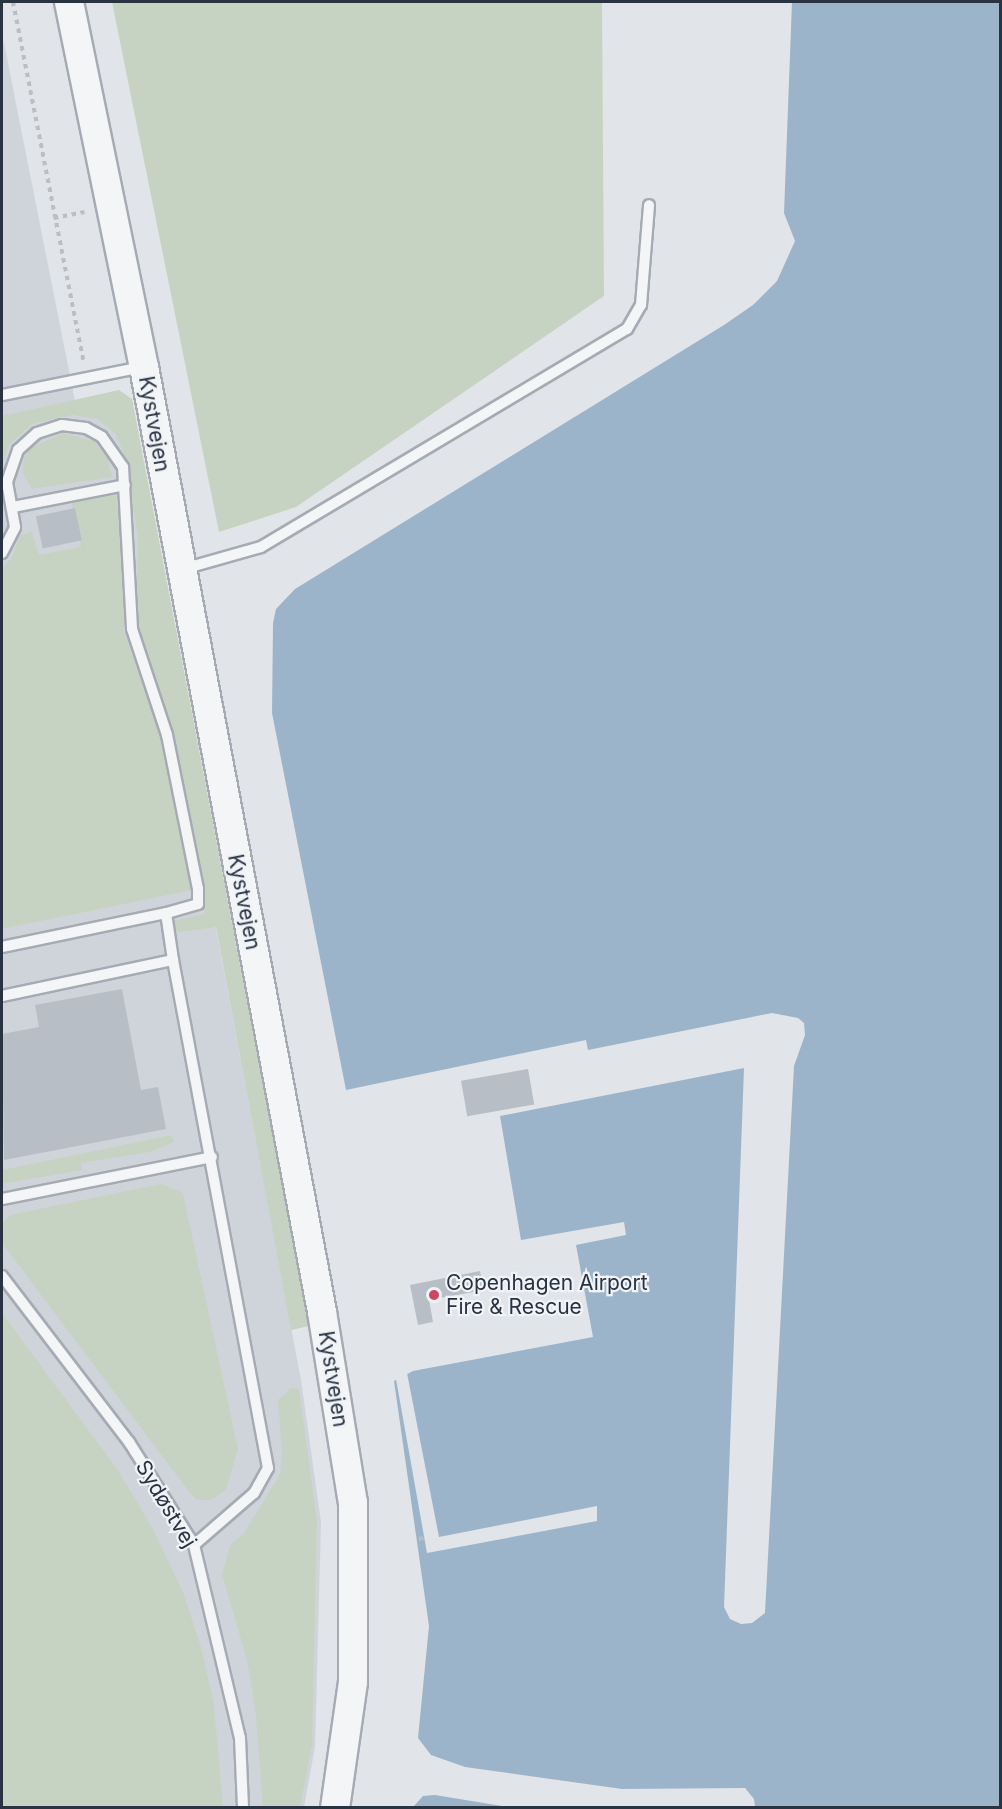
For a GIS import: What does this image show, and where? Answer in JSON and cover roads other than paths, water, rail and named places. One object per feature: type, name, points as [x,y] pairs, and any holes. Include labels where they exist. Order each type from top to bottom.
[{"type":"street","name":"Kystvejen","points":[[69,2],[144,367],[180,570],[322,1312],[353,1503],[353,1682],[335,1808]]},
{"type":"lane","points":[[180,570],[261,548],[627,329],[641,304],[649,205]]},
{"type":"lane","points":[[2,395],[144,367]]},
{"type":"lane","points":[[2,553],[12,537],[13,507],[7,482],[9,468],[27,440],[49,428],[74,426],[102,437],[119,459],[125,485],[132,629],[167,735],[198,890],[198,904],[166,913],[2,947]]},
{"type":"lane","points":[[13,507],[125,485]]},
{"type":"lane","points":[[166,913],[268,1468],[254,1493],[194,1545]]},
{"type":"lane","points":[[2,996],[173,960]]},
{"type":"lane","points":[[2,1199],[212,1157]]},
{"type":"lane","name":"Sydøstvej","points":[[2,1276],[129,1442],[194,1545],[240,1738],[243,1808]]},
{"type":"water","points":[[792,2],[1000,2],[1000,1807],[755,1807],[754,1799],[745,1788],[622,1789],[465,1767],[431,1755],[418,1738],[429,1626],[394,1381],[413,1371],[593,1337],[576,1245],[626,1235],[624,1222],[521,1240],[500,1116],[744,1068],[724,1607],[730,1619],[741,1624],[752,1623],[765,1613],[794,1066],[805,1035],[804,1023],[798,1018],[772,1013],[588,1050],[586,1040],[346,1090],[272,713],[273,623],[276,609],[295,589],[724,325],[753,305],[777,281],[795,241],[784,213]]},
{"type":"water","points":[[435,1795],[508,1807],[413,1807],[423,1796]]},
{"type":"place","name":"Copenhagen Airport Fire & Rescue","points":[[434,1295]]}]
